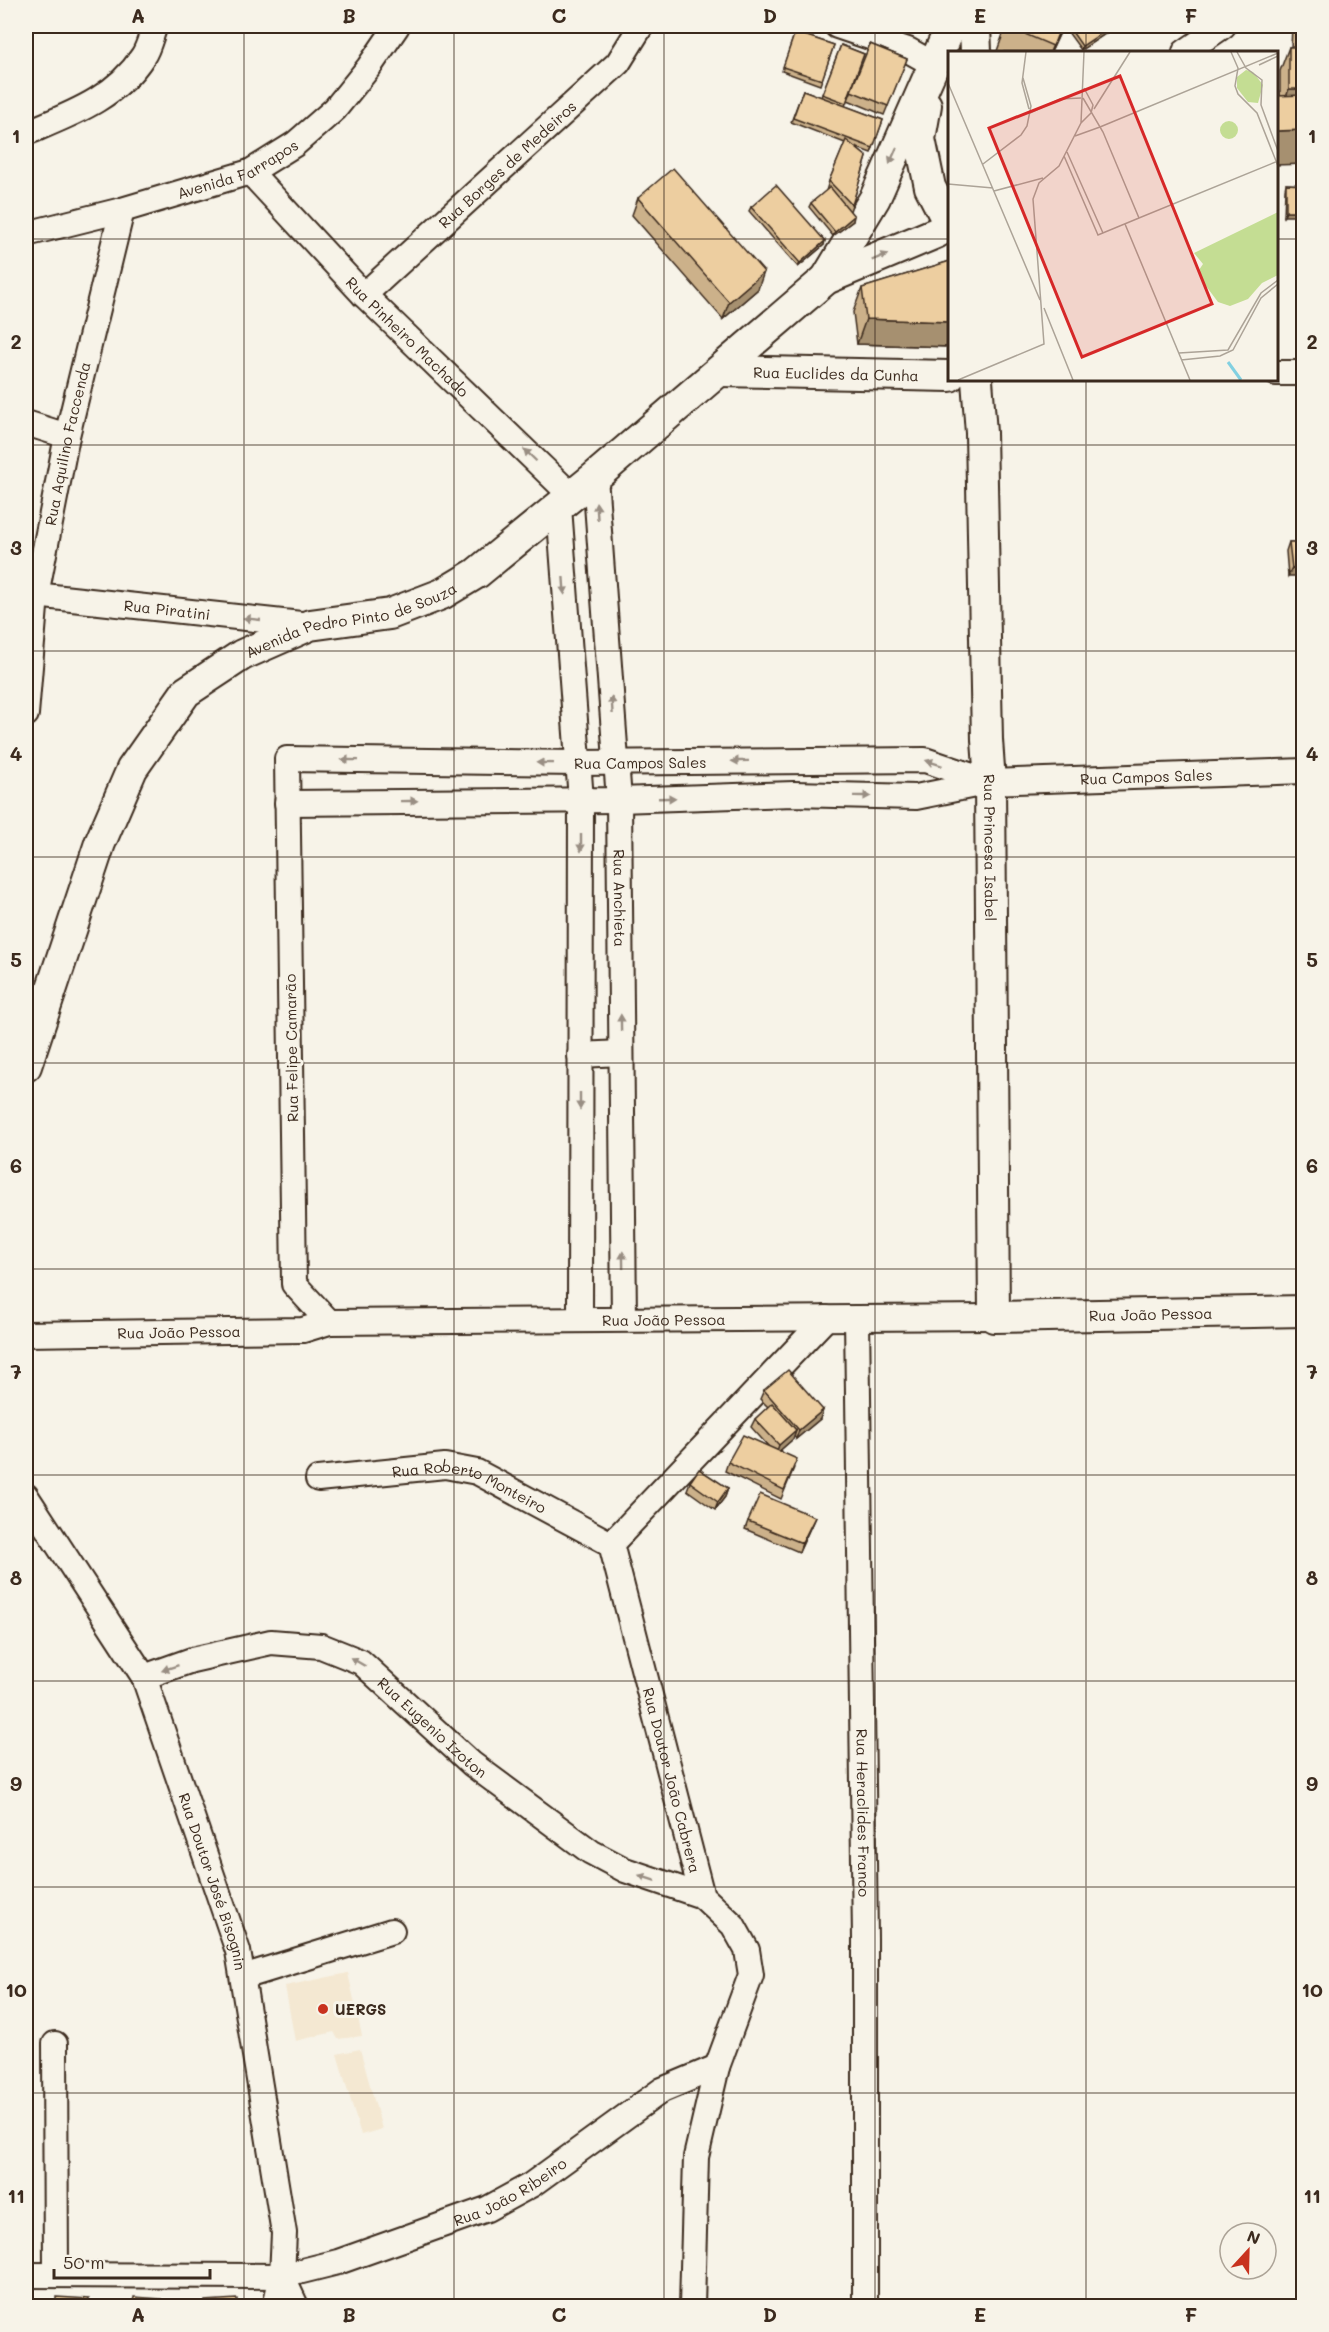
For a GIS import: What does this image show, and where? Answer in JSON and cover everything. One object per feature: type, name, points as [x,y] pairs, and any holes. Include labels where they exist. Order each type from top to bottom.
[{"type":"main road","name":"Avenida Pedro Pinto de Souza","points":[[26,1066],[100,843],[132,769],[186,692],[242,655],[310,625],[390,614],[442,594],[477,573],[575,494],[826,279],[875,198],[951,26]]},
{"type":"main road","points":[[975,26],[976,51]]},
{"type":"main road","points":[[933,64],[920,139],[930,187],[948,223]]},
{"type":"main road","name":"Avenida Pedro Pinto de Souza","points":[[826,279],[936,233],[948,226]]},
{"type":"main road","name":"Rua Euclides da Cunha","points":[[720,371],[948,376]]},
{"type":"main road","name":"Rua Princesa Isabel","points":[[977,381],[981,433],[986,729],[990,782],[994,1317]]},
{"type":"main road","name":"Rua João Pessoa","points":[[994,1317],[1304,1311]]},
{"type":"street","points":[[26,133],[78,110],[119,86],[144,54],[155,26]]},
{"type":"street","name":"Avenida Farrapos","points":[[26,234],[122,210],[249,172],[295,144],[335,109],[369,67],[397,26]]},
{"type":"street","name":"Rua Borges de Medeiros","points":[[364,295],[618,63],[641,26]]},
{"type":"street","points":[[837,26],[908,50],[933,64]]},
{"type":"street","points":[[1186,51],[1223,26]]},
{"type":"street","name":"Rua Pinheiro Machado","points":[[249,172],[364,295],[575,494]]},
{"type":"street","name":"Rua Aquilino Faccenda","points":[[26,714],[31,595],[122,210]]},
{"type":"street","points":[[1278,373],[1304,373]]},
{"type":"street","points":[[26,423],[67,435]]},
{"type":"street","points":[[575,494],[577,763],[581,800],[580,1319]]},
{"type":"street","name":"Rua Anchieta","points":[[575,494],[616,763],[619,800],[624,1319]]},
{"type":"street","name":"Rua Piratini","points":[[31,595],[310,625]]},
{"type":"street","name":"Rua Campos Sales","points":[[288,759],[577,763],[925,760],[990,782]]},
{"type":"street","name":"Rua Felipe Camarão","points":[[288,759],[294,1284],[329,1322]]},
{"type":"street","points":[[792,760],[794,794]]},
{"type":"street","name":"Rua Campos Sales","points":[[287,803],[619,800],[794,794],[916,797],[990,782],[1304,771]]},
{"type":"street","points":[[580,1055],[621,1053]]},
{"type":"street","name":"Rua João Pessoa","points":[[26,1334],[303,1330],[329,1322],[994,1317]]},
{"type":"street","points":[[611,1544],[826,1318]]},
{"type":"street","name":"Rua Heraclides Franco","points":[[857,1318],[865,1939],[865,2307]]},
{"type":"street","name":"Rua Roberto Monteiro","points":[[318,1479],[445,1466],[477,1472],[611,1544]]},
{"type":"street","name":"Rua Doutor José Bisognin","points":[[26,1496],[144,1677],[238,1951],[284,2233],[282,2276],[275,2307]]},
{"type":"street","name":"Rua Doutor João Cabrera","points":[[611,1544],[702,1896]]},
{"type":"street","name":"Rua Eugenio Izoton","points":[[144,1677],[192,1660],[271,1642],[321,1646],[361,1662],[472,1764],[591,1852],[625,1870],[702,1896]]},
{"type":"street","points":[[692,2307],[696,2157],[717,2067],[751,1976],[747,1950],[733,1925],[702,1896]]},
{"type":"street","points":[[243,1977],[392,1931]]},
{"type":"street","points":[[55,2044],[56,2275]]},
{"type":"street","name":"Rua João Ribeiro","points":[[26,2275],[282,2276],[338,2262],[487,2209],[531,2185],[662,2090],[717,2067]]},
{"type":"street","points":[[282,2276],[296,2307]]},
{"type":"shaded area","name":"UERGS","points":[[348,1973],[362,2036],[338,2039],[334,2032],[295,2041],[285,1986]]},
{"type":"shaded area","name":"UERGS","points":[[360,2049],[382,2129],[361,2135],[337,2054]]},
{"type":"building","points":[[1006,26],[1061,26],[1053,46]]},
{"type":"building","points":[[1068,26],[1112,26],[1082,46]]},
{"type":"building","points":[[1300,26],[1304,26],[1304,89],[1289,89],[1289,47],[1301,47]]},
{"type":"building","points":[[795,32],[834,45],[822,80],[783,67]]},
{"type":"building","points":[[870,44],[907,59],[888,106],[851,91]]},
{"type":"building","points":[[841,45],[864,54],[846,103],[822,94]]},
{"type":"building","points":[[803,90],[883,120],[873,148],[793,118]]},
{"type":"building","points":[[1304,95],[1304,130],[1278,131],[1278,96]]},
{"type":"building","points":[[846,140],[867,157],[852,205],[829,181]]},
{"type":"building","points":[[673,168],[764,272],[729,302],[638,198]]},
{"type":"building","points":[[1286,184],[1304,185],[1304,212],[1286,212]]},
{"type":"building","points":[[776,185],[825,241],[800,263],[751,207]]},
{"type":"building","points":[[830,187],[854,216],[835,232],[811,203]]},
{"type":"building","points":[[948,262],[948,322],[866,319],[862,288]]},
{"type":"building","points":[[1289,542],[1304,542],[1304,567],[1292,568]]},
{"type":"building","points":[[788,1370],[823,1410],[799,1430],[764,1390]]},
{"type":"building","points":[[772,1403],[796,1430],[779,1445],[755,1419]]},
{"type":"building","points":[[743,1435],[797,1459],[784,1490],[728,1462]]},
{"type":"building","points":[[699,1469],[728,1488],[718,1502],[690,1482]]},
{"type":"building","points":[[760,1494],[815,1517],[802,1543],[748,1521]]},
{"type":"building","points":[[56,2297],[89,2299],[89,2307],[56,2307]]},
{"type":"building","points":[[134,2297],[161,2299],[160,2307],[133,2307]]},
{"type":"building","points":[[237,2299],[237,2307],[205,2307],[205,2301]]},
{"type":"building","points":[[93,2302],[120,2302],[120,2307],[93,2307]]},
{"type":"building","points":[[167,2302],[188,2303],[187,2307],[167,2307]]},
{"type":"place","name":"UERGS","points":[[323,2009]]}]
